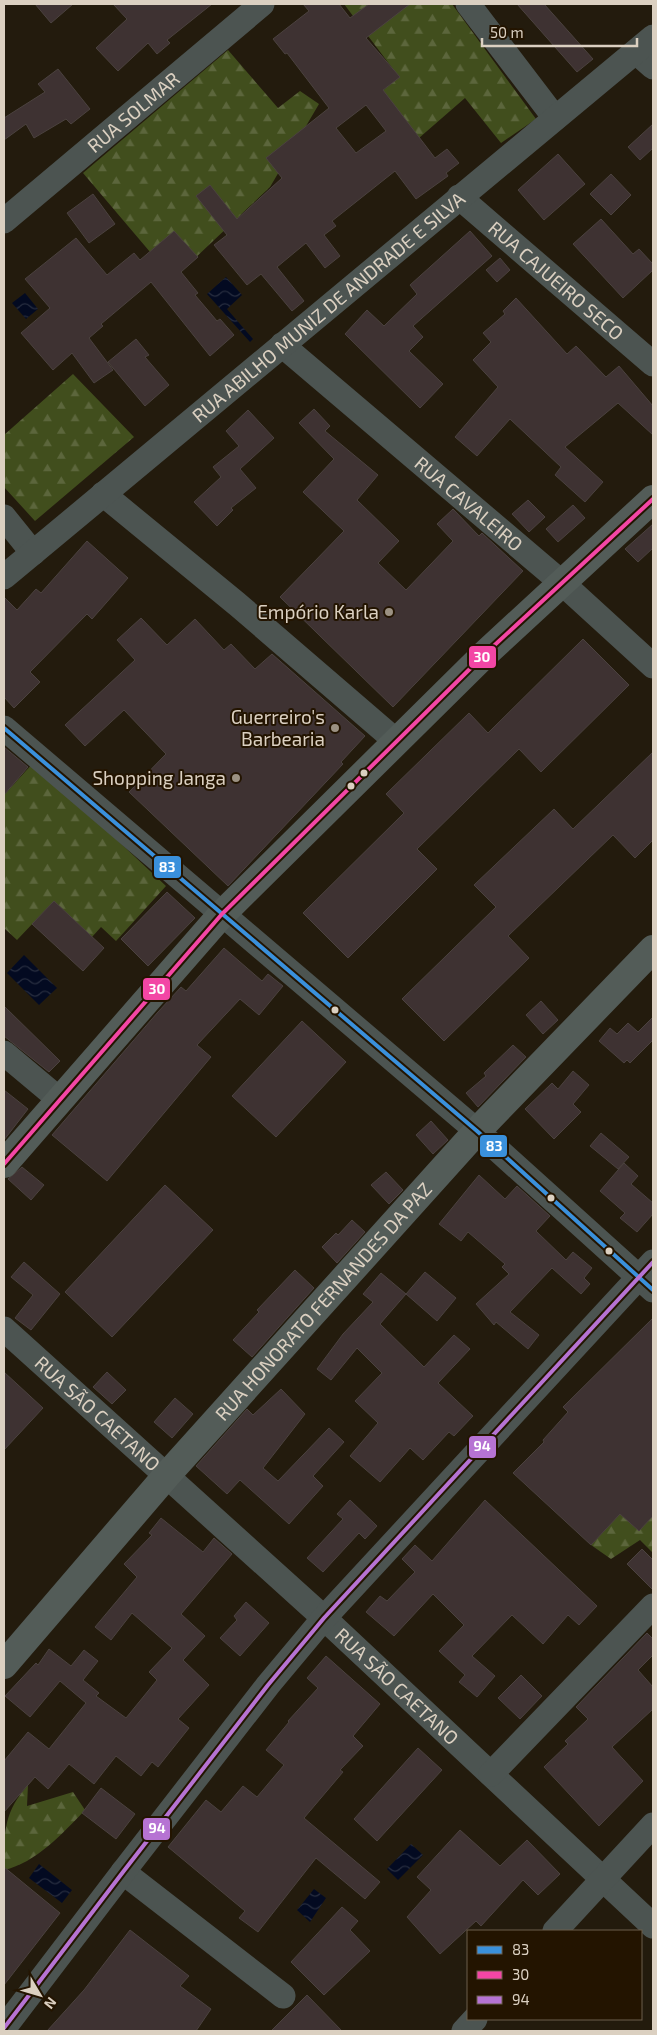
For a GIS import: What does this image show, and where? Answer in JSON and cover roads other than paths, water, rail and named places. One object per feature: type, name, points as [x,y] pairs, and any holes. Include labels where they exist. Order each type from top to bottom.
[{"type":"main road","points":[[4,1164],[222,914],[396,741],[561,582],[653,499]]},
{"type":"main road","name":"RUA HONORATO FERNANDES DA PAZ","points":[[4,1665],[167,1475],[477,1131],[653,948]]},
{"type":"street","name":"RUA SOLMAR","points":[[4,221],[262,4]]},
{"type":"street","points":[[468,4],[555,118]]},
{"type":"street","name":"RUA ABILHO MUNIZ DE ANDRADE E SILVA","points":[[4,577],[555,118],[647,52]]},
{"type":"street","name":"RUA CAJUEIRO SECO","points":[[459,197],[653,364]]},
{"type":"street","name":"RUA CAVALEIRO","points":[[282,345],[561,582],[653,666]]},
{"type":"street","points":[[103,494],[237,604],[396,741]]},
{"type":"street","points":[[4,517],[33,553]]},
{"type":"street","points":[[4,728],[648,1276],[324,1618],[268,1685],[122,1872],[4,2028]]},
{"type":"street","points":[[4,1053],[60,1100]]},
{"type":"street","name":"RUA SÃO CAETANO","points":[[4,1329],[324,1618],[653,1926]]},
{"type":"street","points":[[491,1774],[653,1606]]},
{"type":"street","points":[[556,1930],[653,1825]]},
{"type":"street","points":[[122,1872],[283,1996]]},
{"type":"street","points":[[464,2031],[474,2020]]},
{"type":"water","points":[[226,277],[242,295],[227,309],[253,339],[250,342],[207,294]]},
{"type":"water","points":[[25,293],[38,309],[26,319],[12,303]]},
{"type":"water","points":[[24,955],[57,988],[39,1005],[7,973]]},
{"type":"water","points":[[411,1844],[423,1855],[398,1880],[387,1869]]},
{"type":"water","points":[[39,1864],[72,1890],[62,1903],[29,1878]]},
{"type":"water","points":[[314,1889],[326,1898],[310,1922],[297,1910]]},
{"type":"place","name":"Empório Karla","points":[[389,612]]},
{"type":"place","name":"Guerreiro's Barbearia","points":[[335,728]]},
{"type":"place","name":"Shopping Janga","points":[[236,778]]}]
